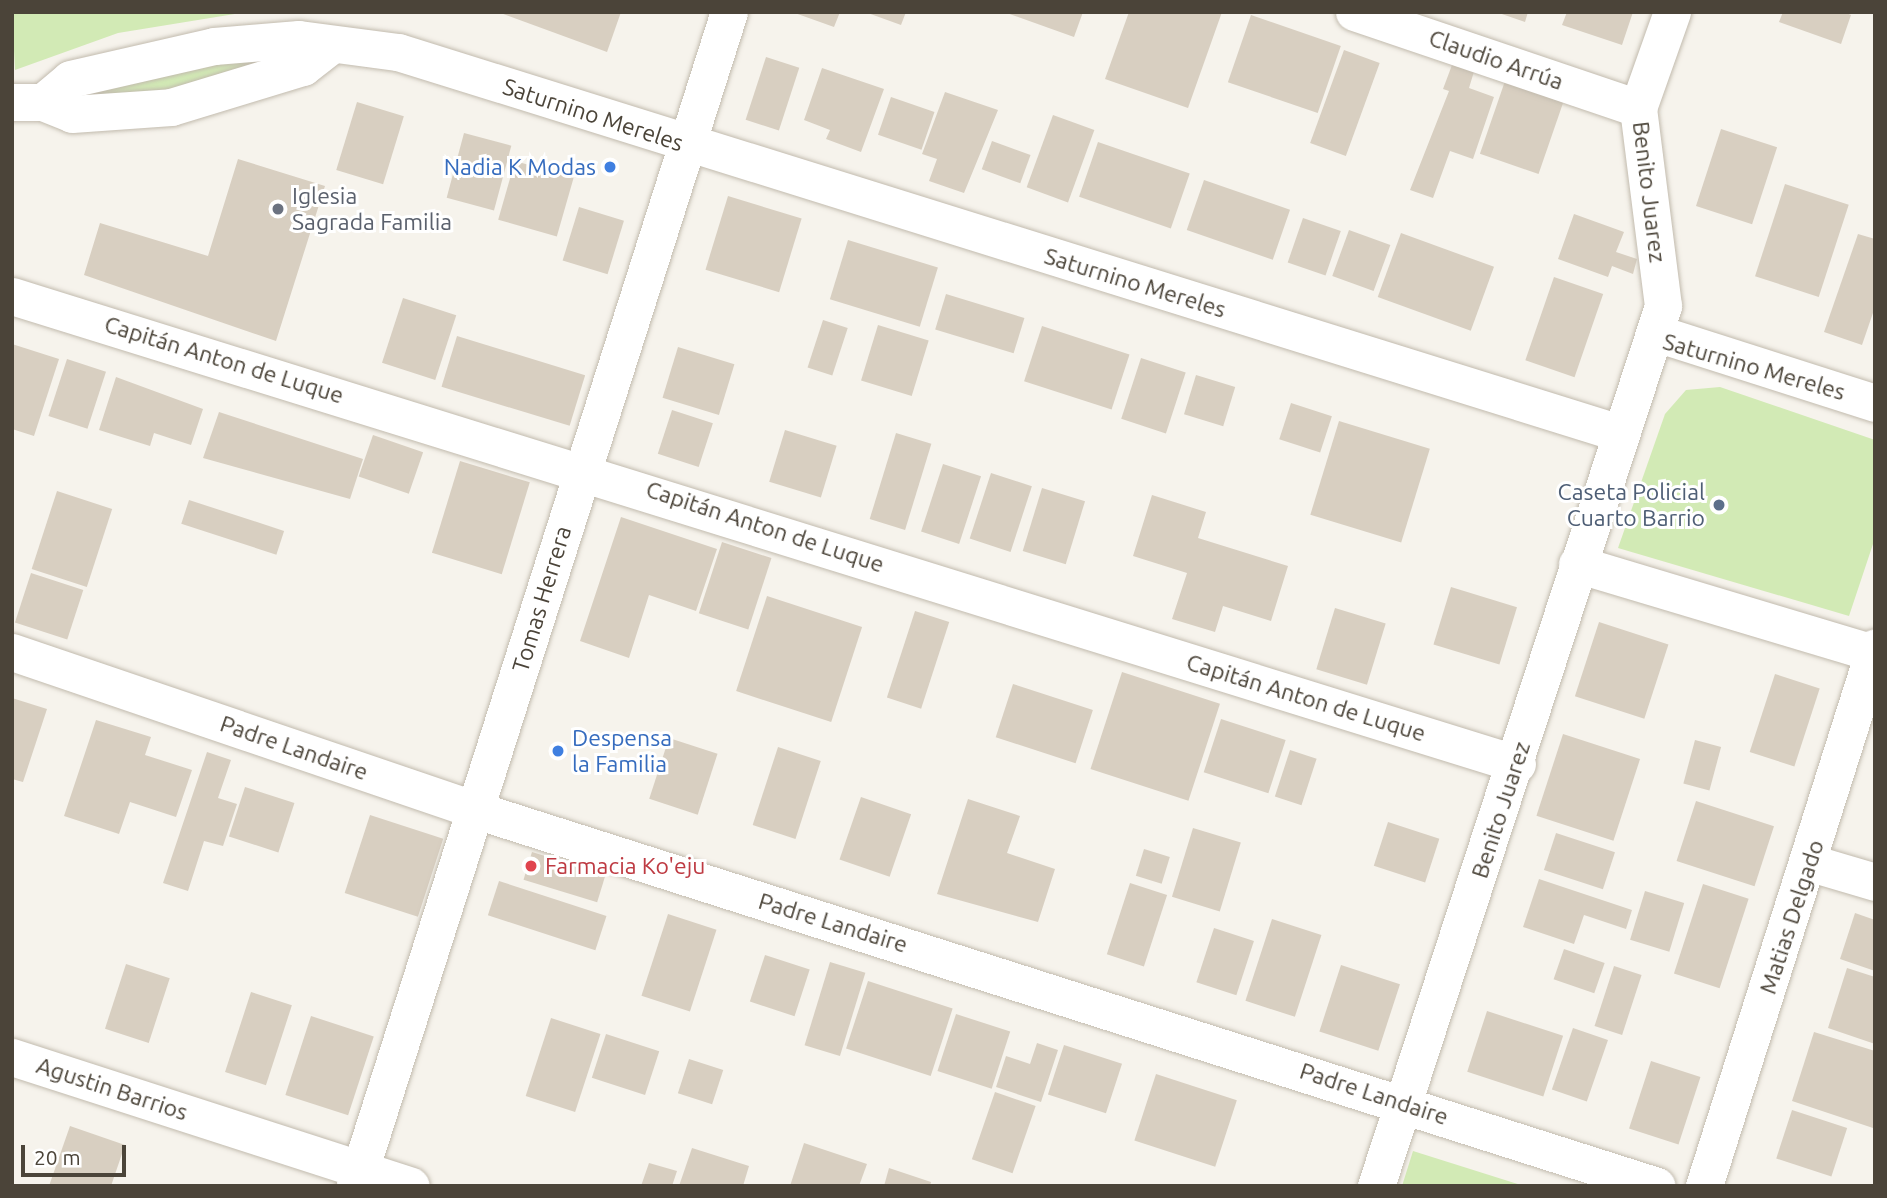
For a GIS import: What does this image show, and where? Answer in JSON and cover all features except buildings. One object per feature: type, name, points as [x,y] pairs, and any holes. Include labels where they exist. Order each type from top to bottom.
[{"type":"street","name":"Tomas Herrera","points":[[358,1177],[729,12]]},
{"type":"street","name":"Claudio Arrúa","points":[[1354,12],[1638,108]]},
{"type":"street","name":"Benito Juarez","points":[[1656,333],[1663,306],[1638,108],[1672,12]]},
{"type":"street","name":"Saturnino Mereles","points":[[28,102],[70,79],[171,54],[299,39],[329,47],[398,52],[686,145],[1620,433],[1656,333],[1875,403]]},
{"type":"street","name":"Saturnino Mereles","points":[[28,102],[72,114],[171,107],[303,67],[329,47]]},
{"type":"street","name":"Capitán Anton de Luque","points":[[12,296],[583,469],[1517,764]]},
{"type":"street","name":"Benito Juarez","points":[[1376,1186],[1401,1104],[1517,764],[1577,564],[1620,433]]},
{"type":"street","points":[[1577,564],[1874,650]]},
{"type":"street","name":"Matias Delgado","points":[[1704,1186],[1811,863],[1874,650]]},
{"type":"street","name":"Padre Landaire","points":[[12,652],[476,810],[1657,1186]]},
{"type":"street","points":[[1811,863],[1875,882]]},
{"type":"street","name":"Agustin Barrios","points":[[12,1057],[358,1177],[411,1186]]},
{"type":"green space","points":[[12,12],[247,12],[118,33],[15,70]]},
{"type":"green space","points":[[306,48],[175,95],[70,102],[66,93],[164,68]]},
{"type":"green space","points":[[1720,387],[1875,440],[1875,538],[1849,616],[1618,548],[1665,414],[1686,390]]},
{"type":"green space","points":[[1413,1151],[1524,1186],[1402,1186]]},
{"type":"place","name":"Nadia K Modas","points":[[610,167]]},
{"type":"place","name":"Iglesia Sagrada Familia","points":[[278,209]]},
{"type":"place","name":"Caseta Policial Cuarto Barrio","points":[[1719,505]]},
{"type":"place","name":"Despensa la Familia","points":[[558,751]]},
{"type":"place","name":"Farmacia Ko'eju","points":[[531,866]]}]
